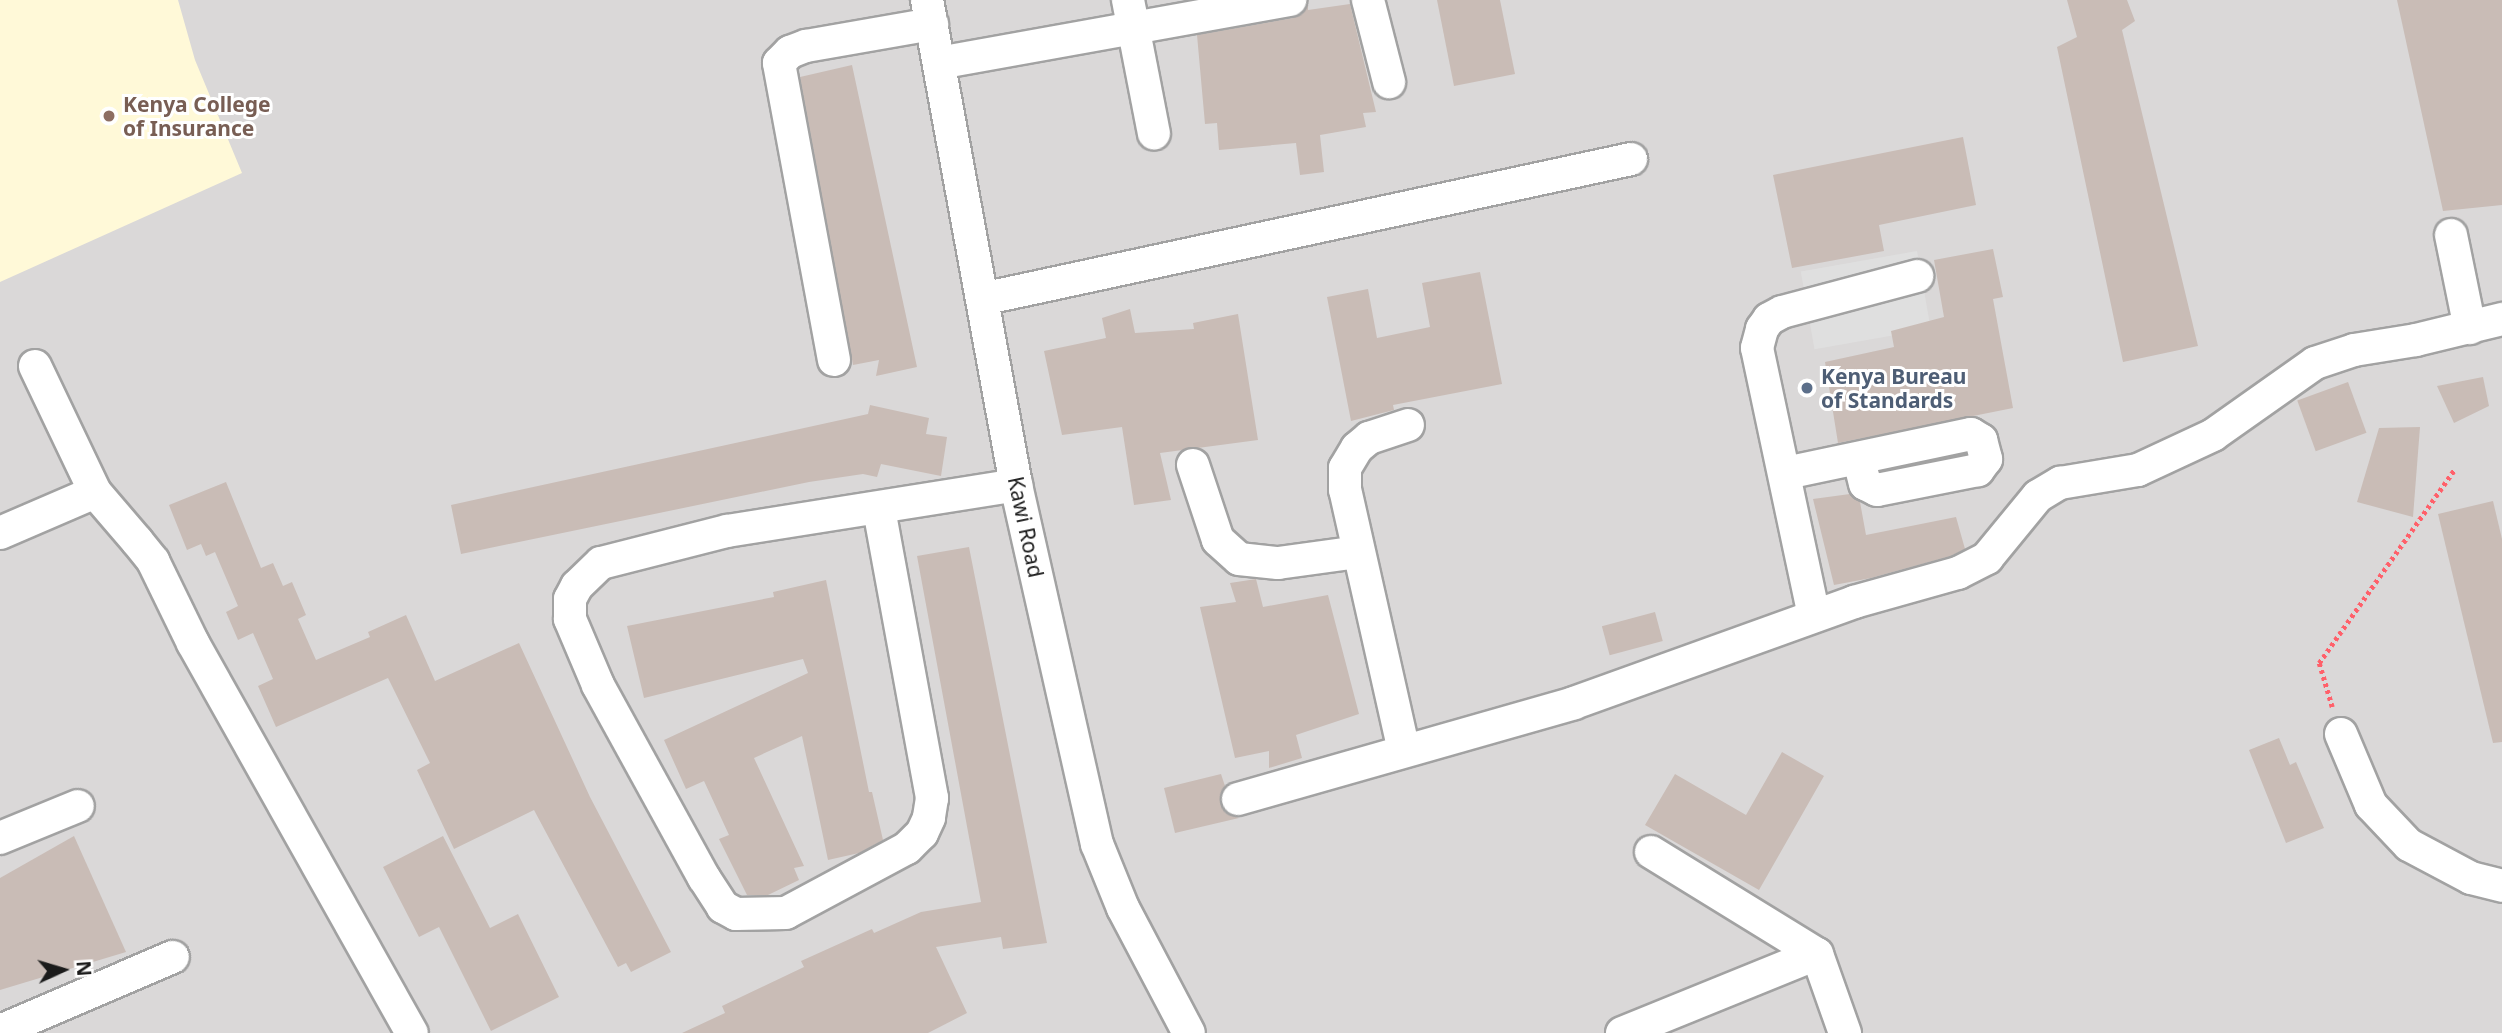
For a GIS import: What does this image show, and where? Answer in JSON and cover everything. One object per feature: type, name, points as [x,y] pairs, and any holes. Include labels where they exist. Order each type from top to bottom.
[{"type":"street","points":[[939,63],[1130,14],[1290,0]]},
{"type":"street","points":[[1368,0],[1389,82]]},
{"type":"street","points":[[834,360],[779,63],[790,52],[806,46],[930,12]]},
{"type":"street","name":"Kawi Road","points":[[930,12],[1016,485],[1097,844],[1123,908],[1189,1033]]},
{"type":"street","points":[[1130,14],[1154,134]]},
{"type":"street","points":[[982,299],[1631,159]]},
{"type":"street","points":[[2451,235],[2470,328]]},
{"type":"street","points":[[1814,616],[1786,474],[1756,348],[1762,329],[1769,319],[1782,312],[1917,276]]},
{"type":"street","points":[[1238,799],[1574,703],[1814,616],[1958,573],[1987,558],[2038,496],[2060,483],[2138,470],[2213,435],[2315,363],[2354,349],[2470,328],[2502,319]]},
{"type":"street","points":[[35,366],[95,492],[153,561],[193,643],[412,1033]]},
{"type":"street","points":[[1404,751],[1345,490],[1345,468],[1357,448],[1369,438],[1408,425]]},
{"type":"street","points":[[1786,474],[1859,460]]},
{"type":"street","points":[[1192,465],[1218,540],[1239,559],[1278,563],[1358,552]]},
{"type":"street","points":[[879,509],[932,798],[929,818],[922,833],[906,848],[786,913],[736,914],[723,907],[704,878],[598,685],[570,619],[570,599],[586,575],[601,563],[626,555],[727,531],[879,509],[1016,485]]},
{"type":"street","points":[[0,533],[95,492]]},
{"type":"street","points":[[2341,734],[2371,806],[2409,845],[2470,878],[2502,886]]},
{"type":"street","points":[[0,838],[78,806]]},
{"type":"street","points":[[1651,852],[1817,954],[1845,1033]]},
{"type":"street","points":[[1622,1033],[1817,954]]},
{"type":"street","points":[[0,1031],[173,957]]},
{"type":"path","points":[[2341,734],[2319,663],[2455,469]]},
{"type":"shaded area","points":[[0,0],[2502,0],[2502,1033],[0,1033]]},
{"type":"shaded area","name":"Kenya College of Insurance","points":[[0,0],[178,0],[195,60],[242,173],[0,282]]},
{"type":"shaded area","points":[[1917,251],[1931,329],[1815,349],[1801,271]]},
{"type":"building","points":[[1437,0],[1500,0],[1515,74],[1454,86]]},
{"type":"building","points":[[2067,0],[2127,0],[2135,21],[2122,30],[2198,346],[2123,362],[2057,47],[2077,37]]},
{"type":"building","points":[[2397,0],[2502,0],[2502,205],[2443,211]]},
{"type":"building","points":[[1308,3],[1308,10],[1350,4],[1376,112],[1363,113],[1366,127],[1320,135],[1324,172],[1300,175],[1296,143],[1219,150],[1217,123],[1205,124],[1197,35],[1293,18],[1302,14]]},
{"type":"building","points":[[852,65],[917,367],[876,376],[879,360],[853,365],[800,77]]},
{"type":"building","points":[[1963,137],[1976,205],[1879,225],[1884,251],[1792,268],[1773,175]]},
{"type":"building","points":[[1993,249],[2003,297],[1993,299],[2013,408],[1838,443],[1825,362],[1894,347],[1891,331],[1944,317],[1934,260]]},
{"type":"building","points":[[1480,272],[1502,384],[1393,405],[1394,410],[1351,421],[1327,297],[1368,289],[1377,338],[1430,327],[1422,283]]},
{"type":"building","points":[[1130,309],[1135,333],[1194,329],[1193,323],[1238,314],[1258,440],[1160,453],[1171,500],[1134,505],[1122,427],[1062,435],[1044,351],[1106,338],[1102,318]]},
{"type":"building","points":[[2483,377],[2489,406],[2454,423],[2437,386]]},
{"type":"building","points":[[2348,382],[2366,433],[2316,451],[2297,400]]},
{"type":"building","points":[[870,405],[929,418],[926,434],[947,437],[941,476],[881,464],[877,477],[863,474],[809,482],[461,554],[451,505],[868,414]]},
{"type":"building","points":[[2420,427],[2413,517],[2357,502],[2379,428]]},
{"type":"building","points":[[226,482],[261,568],[273,563],[283,586],[292,582],[306,615],[298,619],[316,660],[370,637],[368,632],[406,615],[435,681],[519,643],[590,797],[671,952],[631,972],[626,963],[618,967],[534,810],[454,849],[417,770],[430,763],[388,678],[276,727],[258,686],[273,679],[253,633],[238,640],[226,612],[238,606],[215,552],[206,556],[201,544],[187,550],[169,505]]},
{"type":"building","points":[[1850,494],[1860,502],[1866,535],[1956,517],[1965,549],[1951,556],[1871,578],[1834,585],[1813,499]]},
{"type":"building","points":[[2493,501],[2502,539],[2502,742],[2493,743],[2438,514]]},
{"type":"building","points":[[969,547],[1047,943],[1003,949],[1001,937],[936,947],[967,1013],[928,1033],[682,1033],[725,1013],[722,1006],[804,967],[801,961],[872,929],[874,933],[921,912],[981,902],[917,556]]},
{"type":"building","points":[[1256,579],[1263,607],[1328,595],[1359,714],[1296,735],[1302,758],[1269,768],[1269,751],[1235,758],[1200,607],[1236,602],[1230,583]]},
{"type":"building","points":[[826,580],[869,792],[872,792],[883,840],[859,853],[828,860],[802,736],[754,758],[804,866],[794,868],[799,880],[768,895],[747,895],[719,839],[729,835],[704,781],[686,789],[664,740],[808,673],[803,659],[644,698],[627,626],[774,597],[773,592]]},
{"type":"building","points":[[1655,612],[1663,641],[1610,655],[1602,626]]},
{"type":"building","points":[[2279,738],[2290,765],[2296,762],[2324,828],[2286,843],[2249,750]]},
{"type":"building","points":[[1782,752],[1824,776],[1759,890],[1645,825],[1675,774],[1746,815]]},
{"type":"building","points":[[1221,774],[1225,786],[1220,795],[1221,805],[1226,813],[1239,818],[1175,833],[1164,788]]},
{"type":"building","points":[[74,836],[126,952],[0,990],[0,878]]},
{"type":"building","points":[[443,836],[490,928],[518,914],[559,997],[491,1031],[439,927],[419,937],[383,867]]},
{"type":"place","name":"Kenya College of Insurance","points":[[109,116]]},
{"type":"place","name":"Kenya Bureau of Standards","points":[[1807,388]]}]
